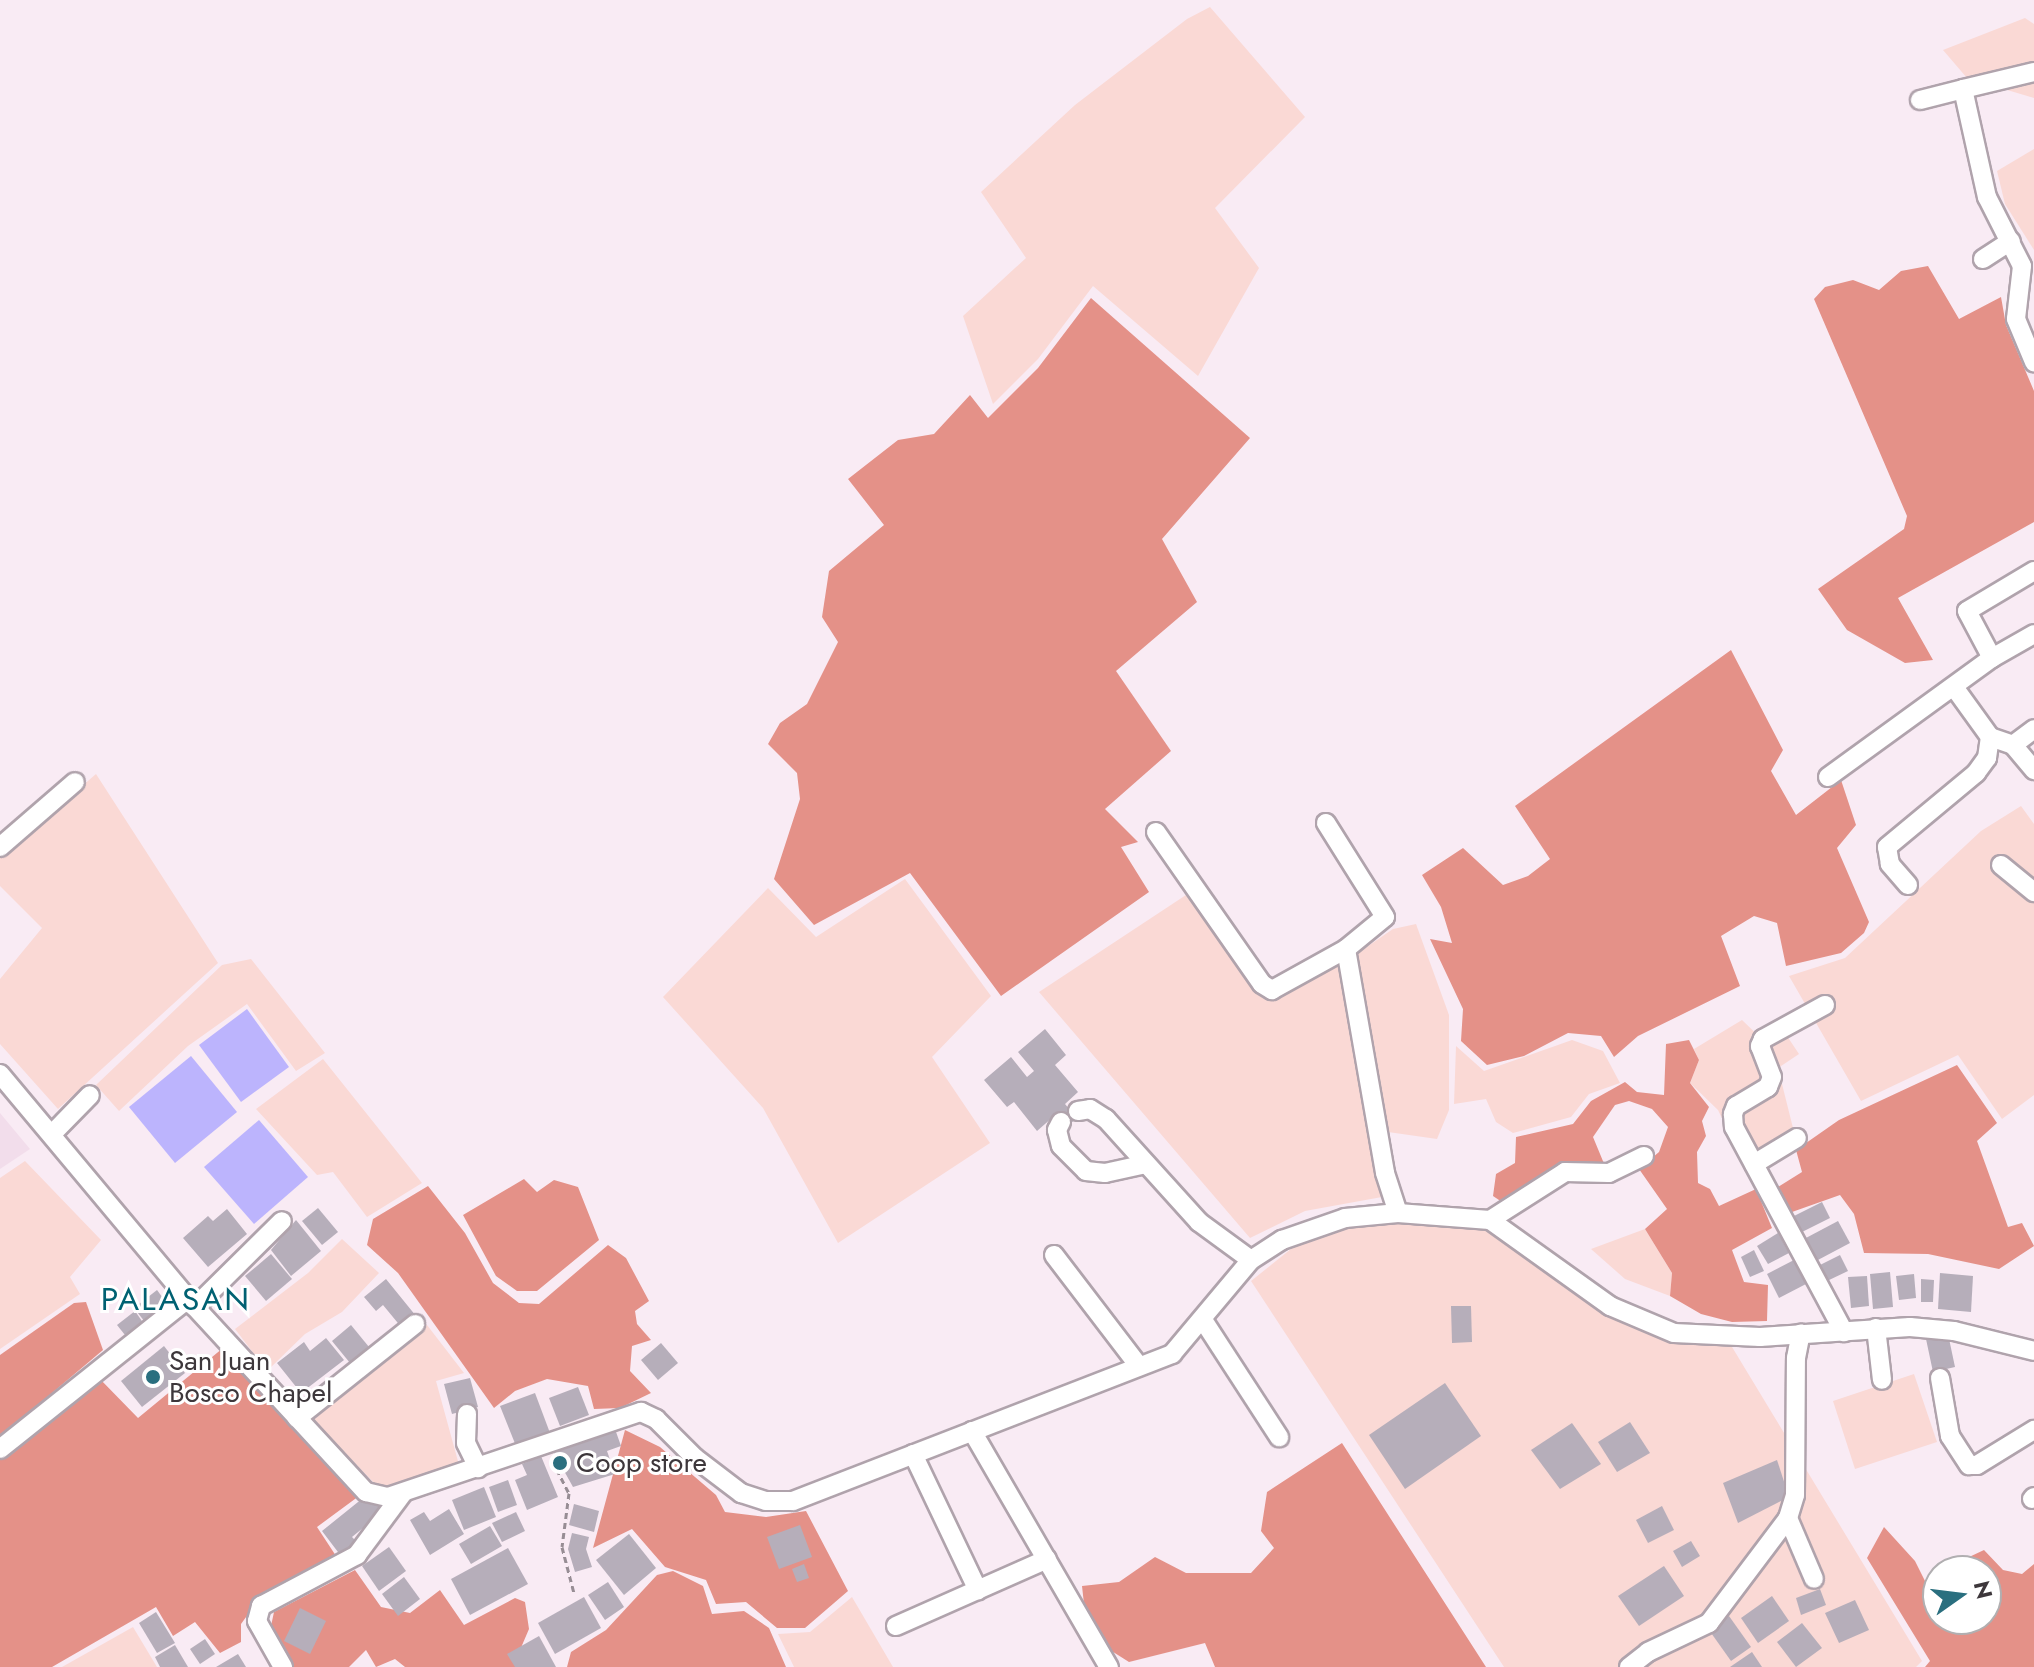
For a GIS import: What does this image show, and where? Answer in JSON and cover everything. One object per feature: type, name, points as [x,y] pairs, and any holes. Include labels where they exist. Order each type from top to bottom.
[{"type":"street","points":[[1920,100],[2034,72]]},
{"type":"street","points":[[1963,89],[1987,197],[2011,241],[2023,279],[2016,319],[2034,362]]},
{"type":"street","points":[[1983,259],[2011,241]]},
{"type":"street","points":[[1992,658],[1967,611],[2034,571]]},
{"type":"street","points":[[1828,777],[1992,658],[2034,634]]},
{"type":"street","points":[[1954,687],[1990,737],[2013,745],[2034,770]]},
{"type":"street","points":[[2013,745],[2034,729]]},
{"type":"street","points":[[1908,885],[1890,864],[1887,847],[1976,773],[1987,758],[1990,737]]},
{"type":"street","points":[[0,847],[75,782]]},
{"type":"street","points":[[1156,832],[1262,984],[1272,990],[1346,949],[1383,922],[1385,909],[1326,823]]},
{"type":"street","points":[[2001,865],[2034,892]]},
{"type":"street","points":[[1346,949],[1385,1173],[1398,1213]]},
{"type":"street","points":[[1825,1005],[1760,1043],[1772,1077],[1768,1087],[1736,1106],[1733,1114],[1754,1164],[1844,1332]]},
{"type":"street","points":[[0,1074],[191,1303],[366,1492],[403,1493],[641,1412],[656,1419],[695,1458],[741,1493],[766,1501],[793,1501],[829,1490],[913,1454],[1172,1354],[1251,1260],[1282,1240],[1345,1218],[1398,1213],[1490,1220],[1610,1306],[1674,1333],[1760,1337],[1876,1328],[1954,1331],[2034,1353],[2034,1365]]},
{"type":"street","points":[[52,1134],[90,1095]]},
{"type":"street","points":[[1078,1111],[1090,1109],[1106,1119],[1199,1222],[1251,1260]]},
{"type":"street","points":[[1061,1122],[1057,1130],[1061,1146],[1086,1171],[1105,1173],[1146,1164]]},
{"type":"street","points":[[1754,1164],[1797,1138]]},
{"type":"street","points":[[1490,1220],[1565,1172],[1609,1173],[1644,1156]]},
{"type":"street","points":[[0,1449],[191,1303],[282,1221]]},
{"type":"street","points":[[1054,1255],[1139,1366]]},
{"type":"street","points":[[1203,1320],[1279,1437]]},
{"type":"street","points":[[297,1418],[415,1324]]},
{"type":"street","points":[[1876,1328],[1882,1380]]},
{"type":"street","points":[[1629,1667],[1648,1652],[1709,1623],[1788,1518],[1795,1495],[1796,1358],[1801,1333]]},
{"type":"street","points":[[1940,1378],[1950,1436],[1969,1465],[1977,1465],[2034,1430]]},
{"type":"street","points":[[467,1414],[466,1443],[478,1468]]},
{"type":"street","points":[[972,1431],[1109,1667]]},
{"type":"street","points":[[913,1454],[978,1590]]},
{"type":"street","points":[[283,1667],[257,1621],[261,1606],[357,1555],[403,1493]]},
{"type":"street","points":[[1788,1518],[1814,1579]]},
{"type":"street","points":[[896,1626],[1047,1559]]},
{"type":"path","points":[[546,1445],[569,1493],[562,1547],[574,1593]]},
{"type":"shaded area","points":[[1210,7],[1305,117],[1215,208],[1259,268],[1198,376],[1093,286],[1038,359],[993,404],[963,316],[1026,258],[981,192],[1075,105],[1187,19]]},
{"type":"shaded area","points":[[2025,18],[2034,24],[2034,98],[1967,78],[1943,50]]},
{"type":"shaded area","points":[[2034,149],[2034,250],[2005,204],[1997,171]]},
{"type":"shaded area","points":[[1928,266],[1959,319],[2001,297],[2006,325],[2034,391],[2034,522],[1898,598],[1933,660],[1905,663],[1847,630],[1818,589],[1904,529],[1907,516],[1814,299],[1825,287],[1853,280],[1879,290],[1901,271]]},
{"type":"shaded area","points":[[1091,298],[1250,438],[1162,539],[1197,602],[1116,671],[1171,751],[1105,809],[1138,842],[1121,847],[1149,892],[1001,996],[910,873],[814,925],[774,879],[800,799],[797,773],[768,744],[780,723],[807,704],[838,642],[822,617],[829,571],[884,525],[848,479],[898,440],[934,434],[970,395],[988,418],[1038,368]]},
{"type":"shaded area","points":[[1731,650],[1783,750],[1771,771],[1796,815],[1841,780],[1856,825],[1837,848],[1869,922],[1864,933],[1841,953],[1786,966],[1777,923],[1754,916],[1721,936],[1740,986],[1638,1036],[1614,1057],[1601,1036],[1568,1033],[1524,1056],[1487,1065],[1461,1041],[1463,1009],[1430,939],[1452,943],[1441,907],[1422,875],[1463,848],[1503,885],[1528,876],[1550,859],[1515,806]]},
{"type":"shaded area","points":[[96,774],[218,963],[58,1109],[0,1044],[0,979],[42,928],[0,886],[0,857]]},
{"type":"shaded area","points":[[2021,806],[2034,824],[2034,1095],[2002,1119],[1958,1055],[1861,1101],[1789,976],[1845,958],[1981,831]]},
{"type":"shaded area","points":[[905,879],[991,996],[932,1057],[990,1143],[838,1243],[763,1108],[663,997],[768,888],[816,937]]},
{"type":"shaded area","points":[[1186,895],[1262,996],[1276,1000],[1339,963],[1382,1197],[1305,1211],[1250,1238],[1039,992]]},
{"type":"shaded area","points":[[1416,924],[1449,1015],[1449,1110],[1437,1139],[1388,1132],[1355,955],[1393,929]]},
{"type":"shaded area","points":[[251,959],[325,1053],[296,1071],[247,1004],[188,1046],[119,1111],[96,1085],[222,965]]},
{"type":"shaded area","points":[[247,1009],[289,1067],[241,1102],[199,1045]]},
{"type":"shaded area","points":[[1742,1020],[1767,1044],[1787,1036],[1799,1054],[1778,1068],[1794,1132],[1742,1160],[1718,1110],[1690,1083],[1699,1060],[1694,1049]]},
{"type":"shaded area","points":[[1572,1040],[1603,1051],[1620,1083],[1589,1094],[1571,1117],[1513,1133],[1496,1122],[1486,1099],[1454,1104],[1456,1046],[1484,1071]]},
{"type":"shaded area","points":[[1689,1040],[1699,1060],[1690,1083],[1709,1107],[1702,1121],[1706,1136],[1697,1152],[1698,1183],[1710,1189],[1719,1206],[1756,1189],[1772,1228],[1732,1250],[1744,1282],[1768,1285],[1767,1321],[1732,1322],[1701,1314],[1670,1296],[1672,1273],[1645,1229],[1667,1209],[1639,1169],[1659,1152],[1668,1127],[1652,1109],[1629,1101],[1615,1105],[1593,1137],[1605,1166],[1541,1192],[1526,1185],[1502,1202],[1493,1196],[1496,1174],[1515,1163],[1516,1137],[1573,1124],[1591,1101],[1625,1082],[1637,1092],[1664,1095],[1666,1044]]},
{"type":"shaded area","points":[[191,1056],[237,1112],[175,1163],[129,1107]]},
{"type":"shaded area","points":[[323,1059],[422,1183],[367,1217],[333,1172],[317,1175],[256,1109]]},
{"type":"shaded area","points":[[1957,1065],[1997,1123],[1977,1141],[2008,1227],[2022,1223],[2034,1246],[1999,1269],[1928,1254],[1864,1253],[1854,1214],[1840,1195],[1792,1212],[1775,1189],[1802,1172],[1796,1150],[1839,1120]]},
{"type":"shaded area","points":[[0,1113],[30,1149],[0,1169]]},
{"type":"shaded area","points":[[259,1120],[308,1177],[254,1224],[204,1167]]},
{"type":"shaded area","points":[[25,1161],[101,1240],[70,1277],[80,1294],[0,1349],[0,1178]]},
{"type":"shaded area","points":[[524,1179],[537,1192],[554,1180],[578,1187],[599,1240],[537,1291],[517,1291],[496,1276],[463,1215]]},
{"type":"shaded area","points":[[428,1186],[465,1233],[493,1283],[519,1303],[539,1304],[608,1245],[626,1258],[649,1301],[635,1311],[637,1324],[651,1340],[632,1346],[630,1371],[651,1393],[620,1408],[594,1409],[588,1386],[547,1379],[515,1391],[494,1408],[398,1273],[367,1245],[373,1219]]},
{"type":"shaded area","points":[[1404,1222],[1480,1226],[1607,1314],[1729,1342],[1922,1661],[1916,1667],[1504,1667],[1251,1281],[1296,1245],[1362,1224]]},
{"type":"shaded area","points":[[1645,1229],[1672,1273],[1670,1296],[1625,1279],[1591,1249]]},
{"type":"shaded area","points":[[342,1239],[379,1273],[342,1312],[305,1334],[267,1371],[235,1329],[308,1273]]},
{"type":"shaded area","points":[[86,1302],[103,1350],[0,1437],[0,1355],[74,1303]]},
{"type":"shaded area","points":[[427,1325],[464,1373],[436,1381],[459,1465],[379,1488],[312,1419]]},
{"type":"shaded area","points":[[223,1348],[359,1496],[317,1527],[338,1559],[259,1599],[241,1624],[241,1642],[220,1653],[195,1622],[173,1636],[156,1607],[52,1667],[0,1667],[0,1457],[99,1378],[138,1418]]},
{"type":"shaded area","points":[[1914,1374],[1937,1442],[1855,1469],[1833,1401]]},
{"type":"shaded area","points":[[625,1430],[660,1447],[716,1495],[725,1512],[766,1517],[806,1511],[848,1591],[805,1628],[777,1628],[746,1602],[716,1604],[706,1580],[665,1567],[632,1529],[593,1548]]},
{"type":"shaded area","points":[[1342,1443],[1486,1667],[1215,1667],[1205,1643],[1129,1662],[1110,1650],[1085,1613],[1082,1586],[1119,1582],[1155,1557],[1186,1573],[1251,1573],[1274,1548],[1261,1531],[1267,1492]]},
{"type":"shaded area","points":[[1884,1527],[1915,1561],[1922,1575],[1922,1635],[2002,1635],[2002,1569],[2022,1574],[2034,1564],[2034,1667],[1925,1667],[1930,1661],[1867,1558]]},
{"type":"shaded area","points":[[355,1570],[381,1607],[410,1613],[440,1590],[464,1625],[515,1598],[525,1602],[529,1629],[517,1657],[524,1667],[405,1667],[395,1659],[376,1667],[366,1650],[349,1667],[291,1667],[271,1626],[274,1612]]},
{"type":"shaded area","points":[[673,1571],[703,1586],[712,1614],[744,1611],[769,1628],[786,1667],[567,1667],[571,1652],[606,1630],[657,1575]]},
{"type":"shaded area","points":[[852,1597],[893,1667],[794,1667],[778,1634],[810,1632]]},
{"type":"shaded area","points":[[133,1627],[157,1667],[62,1667]]},
{"type":"building","points":[[1045,1029],[1066,1055],[1055,1065],[1078,1092],[1065,1104],[1077,1118],[1064,1129],[1053,1117],[1037,1131],[1014,1102],[1007,1107],[984,1080],[1011,1057],[1027,1077],[1034,1071],[1018,1052]]},
{"type":"building","points":[[1822,1202],[1830,1218],[1800,1233],[1792,1217]]},
{"type":"building","points":[[318,1208],[338,1232],[322,1245],[302,1221]]},
{"type":"building","points":[[227,1209],[247,1234],[208,1267],[183,1238],[208,1216],[213,1221]]},
{"type":"building","points":[[296,1220],[321,1251],[291,1276],[271,1250]]},
{"type":"building","points":[[1838,1221],[1850,1243],[1816,1261],[1804,1239]]},
{"type":"building","points":[[1778,1233],[1789,1253],[1768,1264],[1757,1246]]},
{"type":"building","points":[[1754,1250],[1764,1271],[1750,1277],[1741,1257]]},
{"type":"building","points":[[271,1254],[292,1279],[266,1301],[245,1276]]},
{"type":"building","points":[[1840,1255],[1848,1271],[1827,1281],[1820,1265]]},
{"type":"building","points":[[1794,1260],[1806,1284],[1779,1298],[1767,1274]]},
{"type":"building","points":[[1890,1272],[1893,1307],[1873,1309],[1870,1274]]},
{"type":"building","points":[[1940,1273],[1973,1276],[1971,1312],[1938,1309]]},
{"type":"building","points":[[1914,1274],[1916,1298],[1899,1300],[1896,1276]]},
{"type":"building","points":[[1867,1276],[1869,1306],[1851,1308],[1848,1277]]},
{"type":"building","points":[[386,1279],[416,1316],[402,1328],[383,1305],[376,1311],[364,1297]]},
{"type":"building","points":[[1921,1279],[1934,1280],[1933,1302],[1921,1302]]},
{"type":"building","points":[[157,1290],[171,1309],[148,1326],[134,1308]]},
{"type":"building","points":[[1451,1306],[1471,1306],[1472,1342],[1452,1343]]},
{"type":"building","points":[[135,1311],[146,1327],[129,1340],[117,1325]]},
{"type":"building","points":[[351,1325],[369,1347],[350,1363],[332,1341]]},
{"type":"building","points":[[1948,1334],[1955,1367],[1933,1372],[1926,1339]]},
{"type":"building","points":[[326,1338],[344,1360],[301,1393],[277,1363],[304,1342],[310,1351]]},
{"type":"building","points":[[661,1343],[678,1363],[658,1380],[641,1360]]},
{"type":"building","name":"San Juan Bosco Chapel","points":[[164,1346],[185,1373],[142,1407],[121,1381]]},
{"type":"building","points":[[470,1378],[478,1407],[452,1414],[444,1384]]},
{"type":"building","points":[[1445,1383],[1481,1436],[1405,1489],[1369,1435]]},
{"type":"building","points":[[578,1387],[589,1415],[560,1426],[549,1398]]},
{"type":"building","points":[[535,1393],[550,1433],[516,1446],[500,1406]]},
{"type":"building","points":[[1630,1422],[1650,1453],[1617,1472],[1598,1442]]},
{"type":"building","points":[[1572,1423],[1601,1464],[1560,1489],[1531,1450]]},
{"type":"building","points":[[615,1429],[621,1446],[607,1451],[615,1474],[573,1487],[553,1451]]},
{"type":"building","points":[[541,1456],[558,1497],[527,1510],[515,1480],[527,1475],[522,1464]]},
{"type":"building","points":[[1777,1460],[1789,1497],[1738,1523],[1723,1483]]},
{"type":"building","points":[[508,1480],[517,1505],[498,1512],[489,1487]]},
{"type":"building","points":[[484,1487],[496,1517],[464,1530],[452,1500]]},
{"type":"building","points":[[363,1498],[384,1502],[386,1509],[352,1537],[359,1544],[341,1556],[322,1531]]},
{"type":"building","points":[[574,1504],[599,1511],[594,1532],[569,1525]]},
{"type":"building","points":[[1662,1506],[1674,1530],[1648,1543],[1636,1520]]},
{"type":"building","points":[[449,1509],[464,1534],[430,1555],[410,1520],[424,1512],[430,1521]]},
{"type":"building","points":[[516,1512],[525,1531],[502,1542],[492,1523]]},
{"type":"building","points":[[800,1525],[812,1557],[779,1569],[767,1537]]},
{"type":"building","points":[[490,1526],[502,1546],[471,1564],[459,1544]]},
{"type":"building","points":[[572,1533],[589,1537],[586,1549],[592,1567],[575,1572],[568,1549]]},
{"type":"building","points":[[629,1534],[656,1568],[624,1595],[596,1560]]},
{"type":"building","points":[[1691,1541],[1700,1556],[1682,1567],[1673,1551]]},
{"type":"building","points":[[389,1547],[406,1571],[379,1591],[362,1566]]},
{"type":"building","points":[[508,1548],[528,1584],[470,1615],[451,1579]]},
{"type":"building","points":[[804,1564],[809,1578],[797,1582],[792,1569]]},
{"type":"building","points":[[1664,1566],[1684,1596],[1639,1626],[1618,1596]]},
{"type":"building","points":[[404,1577],[420,1599],[398,1616],[382,1594]]},
{"type":"building","points":[[608,1582],[624,1607],[605,1620],[588,1595]]},
{"type":"building","points":[[1820,1589],[1826,1605],[1801,1615],[1796,1598]]},
{"type":"building","points":[[1772,1596],[1789,1621],[1758,1643],[1741,1618]]},
{"type":"building","points":[[584,1597],[601,1628],[555,1654],[538,1623]]},
{"type":"building","points":[[1855,1600],[1869,1630],[1839,1643],[1825,1613]]},
{"type":"building","points":[[300,1608],[326,1621],[310,1654],[284,1641]]},
{"type":"building","points":[[156,1612],[175,1643],[157,1653],[139,1623]]},
{"type":"building","points":[[1729,1616],[1751,1647],[1731,1661],[1709,1630]]},
{"type":"building","points":[[1802,1623],[1822,1648],[1796,1667],[1777,1642]]},
{"type":"building","points":[[539,1636],[556,1667],[515,1667],[507,1654]]},
{"type":"building","points":[[205,1639],[215,1654],[200,1664],[190,1649]]},
{"type":"building","points":[[175,1645],[188,1667],[160,1667],[155,1657]]},
{"type":"building","points":[[1752,1652],[1762,1667],[1730,1667]]},
{"type":"building","points":[[238,1654],[246,1667],[216,1667]]},
{"type":"place","name":"San Juan Bosco Chapel","points":[[153,1377]]},
{"type":"place","name":"Coop store","points":[[560,1463]]},
{"type":"district","name":"PALASAN","points":[[176,1299]]}]
